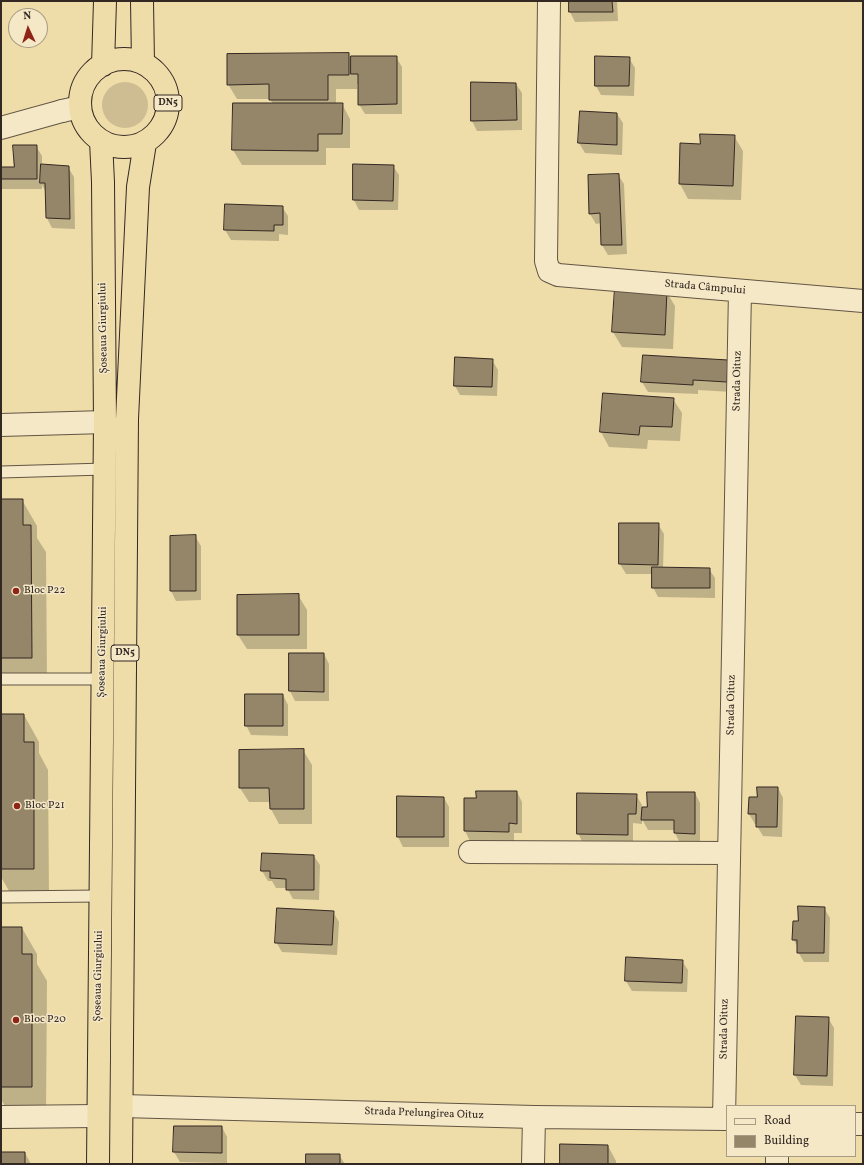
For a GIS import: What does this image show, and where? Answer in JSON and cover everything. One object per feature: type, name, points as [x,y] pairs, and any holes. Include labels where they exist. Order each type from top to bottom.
[{"type":"highway","points":[[103,65],[105,1]]},
{"type":"highway","points":[[142,1],[143,63]]},
{"type":"highway","name":"DN5","points":[[127,59],[143,63],[154,70],[162,80],[167,92],[168,105],[166,117],[160,129],[145,143],[130,147],[110,145],[101,141],[86,126],[82,117],[71,109],[93,72],[103,65],[127,59]]},
{"type":"highway","name":"Șoseaua Giurgiului","points":[[98,1164],[105,469],[103,182],[101,141]]},
{"type":"highway","name":"Șoseaua Giurgiului","points":[[121,1164],[127,419],[138,187],[145,143]]},
{"type":"street","name":"Strada Câmpului","points":[[549,1],[546,260],[549,271],[558,275],[863,301]]},
{"type":"street","points":[[1,128],[71,109]]},
{"type":"street","name":"Strada Oituz","points":[[725,1119],[740,291]]},
{"type":"street","points":[[1,425],[105,422]]},
{"type":"street","points":[[470,852],[729,853]]},
{"type":"street","name":"Strada Prelungirea Oituz","points":[[122,1106],[534,1117],[725,1119]]},
{"type":"street","points":[[1,1117],[98,1116]]},
{"type":"street","points":[[533,1164],[534,1117]]},
{"type":"lane","points":[[1,472],[105,469]]},
{"type":"lane","points":[[1,679],[102,679]]},
{"type":"lane","points":[[1,897],[100,896]]},
{"type":"shaded area","points":[[125,82],[138,86],[144,92],[148,105],[144,118],[138,124],[125,128],[112,124],[106,118],[102,105],[106,92],[112,86]]},
{"type":"building","points":[[569,1],[612,1],[613,12],[569,12]]},
{"type":"building","points":[[349,53],[349,75],[328,75],[328,100],[269,100],[269,84],[227,85],[227,54]]},
{"type":"building","points":[[351,56],[397,56],[397,104],[358,105],[358,74],[351,74]]},
{"type":"building","points":[[595,56],[630,57],[629,86],[595,86]]},
{"type":"building","points":[[471,82],[516,83],[517,120],[471,121]]},
{"type":"building","points":[[233,103],[343,103],[342,134],[318,134],[318,151],[232,150]]},
{"type":"building","points":[[580,111],[617,113],[617,145],[578,143]]},
{"type":"building","points":[[700,134],[735,135],[733,186],[679,184],[680,143],[700,144]]},
{"type":"building","points":[[13,145],[37,145],[37,179],[1,179],[1,167],[14,167]]},
{"type":"building","points":[[41,164],[69,166],[70,219],[46,218],[45,183],[40,183]]},
{"type":"building","points":[[353,164],[394,165],[393,201],[353,200]]},
{"type":"building","points":[[619,174],[622,245],[601,245],[600,213],[589,214],[588,175]]},
{"type":"building","points":[[225,204],[283,206],[283,225],[274,225],[274,231],[224,230]]},
{"type":"building","points":[[615,287],[667,290],[665,335],[612,332]]},
{"type":"building","points":[[643,355],[728,360],[727,382],[693,380],[693,385],[641,382]]},
{"type":"building","points":[[455,357],[493,359],[492,387],[454,386]]},
{"type":"building","points":[[603,393],[674,398],[672,427],[640,426],[639,435],[600,432]]},
{"type":"building","name":"Bloc P22","points":[[1,499],[23,499],[23,525],[31,525],[32,658],[1,658]]},
{"type":"building","points":[[619,523],[659,523],[658,565],[619,564]]},
{"type":"building","points":[[196,535],[196,591],[170,591],[170,536]]},
{"type":"building","points":[[652,567],[710,568],[710,588],[652,588]]},
{"type":"building","points":[[299,594],[299,635],[237,635],[237,595]]},
{"type":"building","points":[[289,653],[324,653],[324,692],[289,691]]},
{"type":"building","points":[[245,694],[283,694],[283,726],[245,726]]},
{"type":"building","name":"Bloc P21","points":[[1,714],[24,714],[24,742],[34,742],[34,869],[1,869]]},
{"type":"building","points":[[304,749],[304,809],[270,809],[269,788],[239,788],[239,750]]},
{"type":"building","points":[[757,787],[778,787],[777,827],[756,827],[756,814],[748,814],[749,797],[757,797]]},
{"type":"building","points":[[476,791],[517,791],[517,824],[509,823],[509,832],[464,831],[464,798],[476,798]]},
{"type":"building","points":[[647,792],[695,792],[695,834],[674,833],[674,820],[641,820],[642,807],[647,807]]},
{"type":"building","points":[[577,793],[637,794],[636,814],[628,814],[628,835],[577,834]]},
{"type":"building","points":[[397,796],[444,797],[444,837],[397,837]]},
{"type":"building","points":[[262,853],[314,855],[314,890],[286,890],[286,879],[270,878],[270,871],[261,871]]},
{"type":"building","points":[[798,906],[825,907],[824,953],[797,953],[797,940],[792,940],[793,921],[798,921]]},
{"type":"building","points":[[277,908],[334,911],[332,945],[275,943]]},
{"type":"building","name":"Bloc P20","points":[[1,927],[22,927],[22,954],[32,954],[32,1087],[1,1087]]},
{"type":"building","points":[[626,957],[683,960],[682,983],[625,981]]},
{"type":"building","points":[[796,1016],[829,1017],[827,1076],[794,1075]]},
{"type":"building","points":[[174,1126],[222,1126],[222,1153],[173,1152]]},
{"type":"building","points":[[560,1144],[608,1145],[608,1164],[560,1164]]},
{"type":"building","points":[[1,1152],[25,1152],[25,1164],[1,1164]]},
{"type":"building","points":[[306,1154],[340,1154],[340,1164],[306,1164]]},
{"type":"place","name":"Bloc P22","points":[[16,591]]},
{"type":"place","name":"Bloc P21","points":[[17,806]]},
{"type":"place","name":"Bloc P20","points":[[16,1020]]}]
